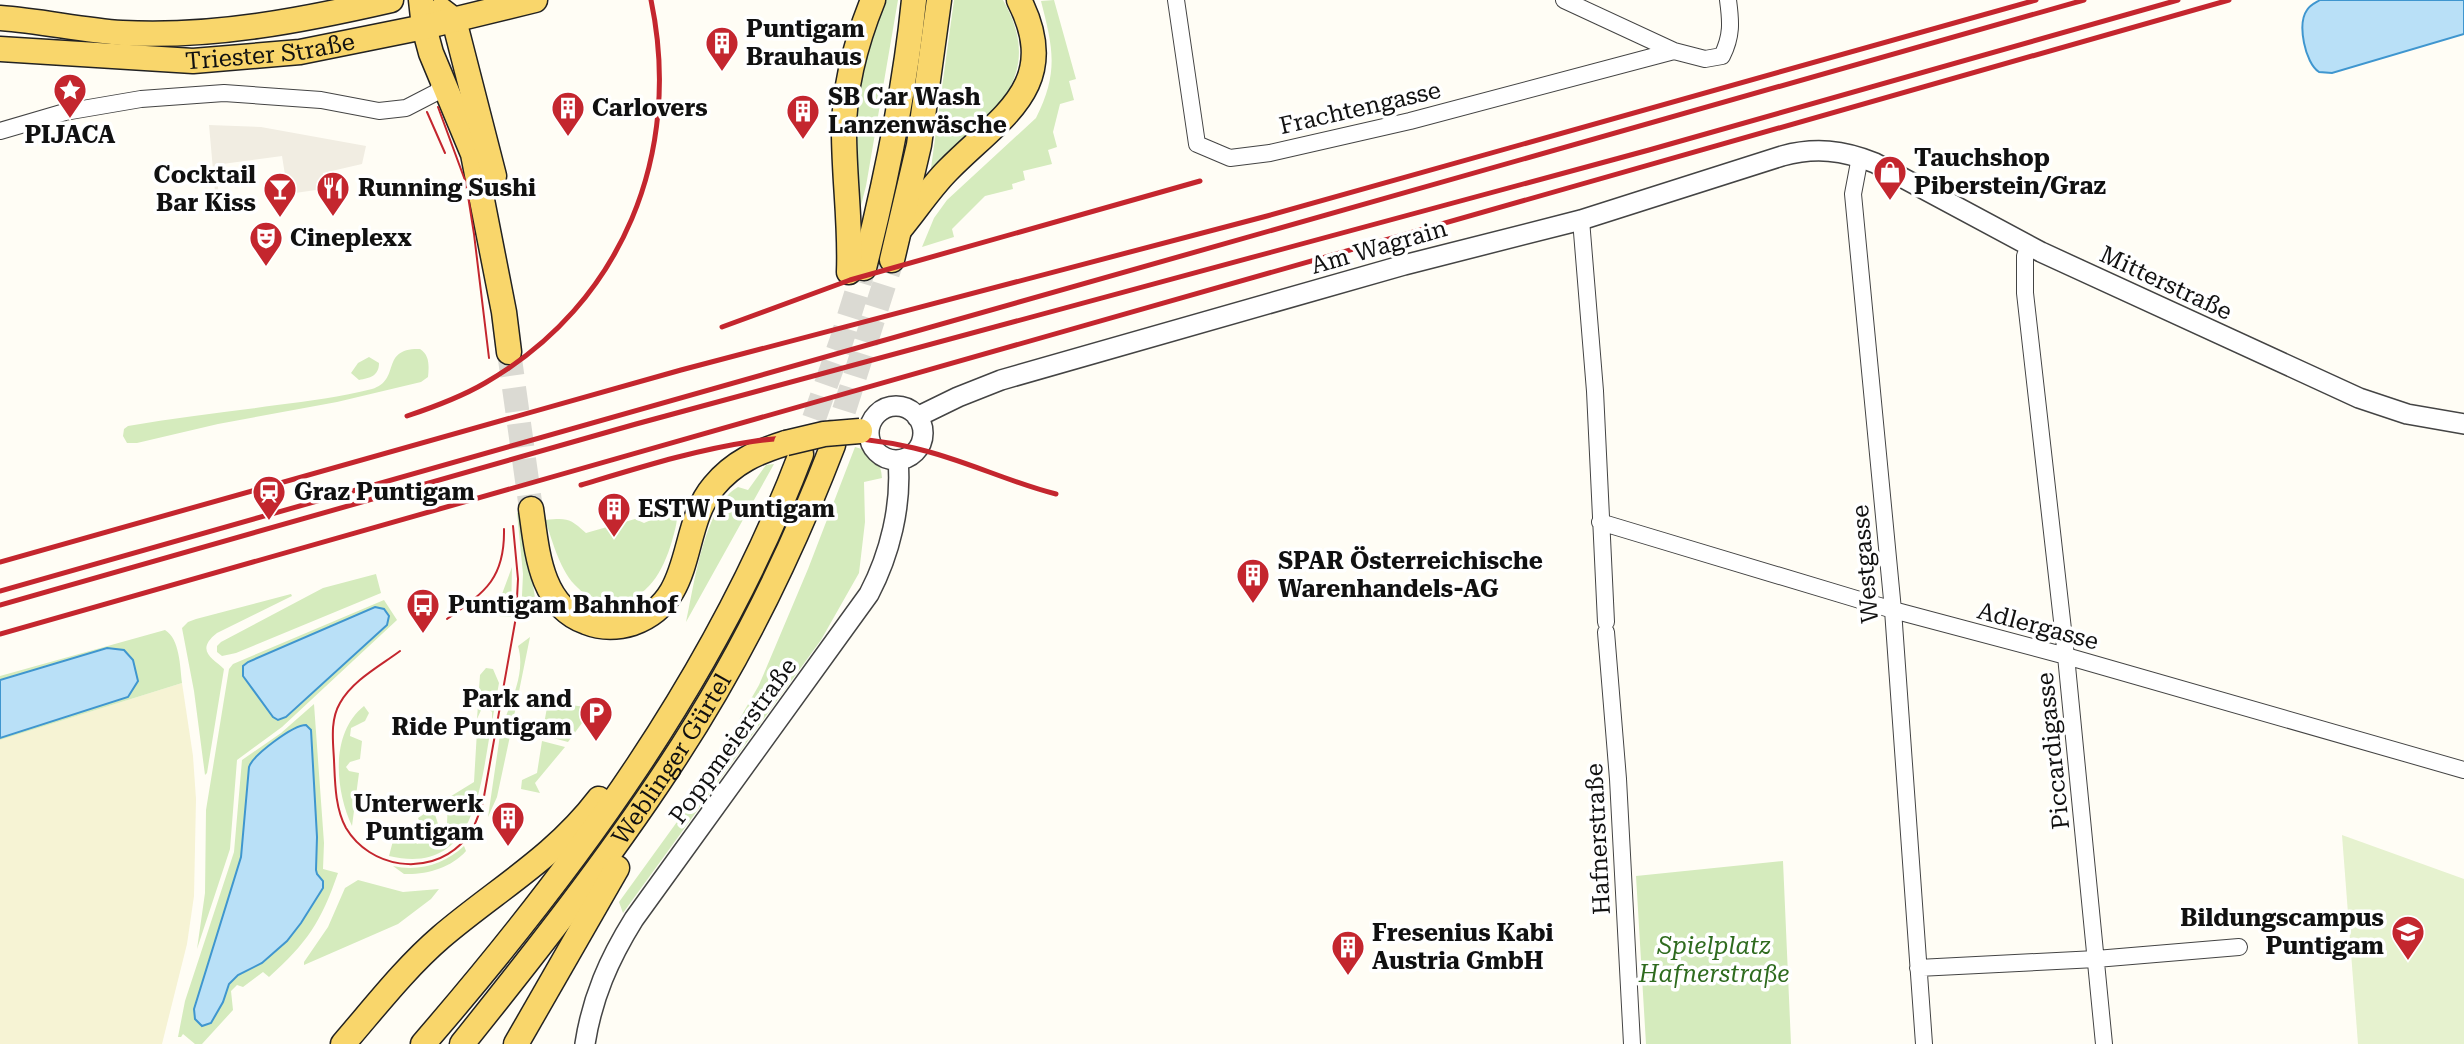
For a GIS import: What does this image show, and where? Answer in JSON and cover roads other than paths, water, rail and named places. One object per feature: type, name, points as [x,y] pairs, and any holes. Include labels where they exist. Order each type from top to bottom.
[{"type":"main road","name":"Triester Straße","points":[[0,18],[124,33],[183,32],[239,29],[391,0]]},
{"type":"main road","points":[[421,0],[424,27],[442,83],[473,154],[504,312],[509,352]]},
{"type":"main road","points":[[429,0],[454,20],[488,144],[507,281],[504,312]]},
{"type":"main road","name":"Triester Straße","points":[[0,49],[193,61],[300,52],[424,27],[535,0]]},
{"type":"main road","points":[[873,0],[854,56],[846,103],[844,143],[856,270],[896,123],[914,0]]},
{"type":"main road","points":[[892,260],[919,145],[939,0]]},
{"type":"main road","points":[[901,229],[946,171],[998,126],[1020,99],[1028,82],[1033,44],[1030,28],[1018,0]]},
{"type":"main road","points":[[531,509],[539,560],[558,604],[566,612],[587,623],[607,627],[629,624],[650,614],[668,596],[683,568],[699,509],[714,486],[745,458],[794,449],[824,433],[865,432]]},
{"type":"main road","name":"Weblinger Gürtel","points":[[462,1044],[628,828],[695,727],[747,635],[796,535],[833,445]]},
{"type":"main road","name":"Weblinger Gürtel","points":[[423,1044],[585,844],[665,726],[733,606],[779,509],[794,449]]},
{"type":"main road","points":[[343,1044],[415,960],[442,936],[524,875],[574,829],[626,761],[665,726]]},
{"type":"main road","points":[[516,1044],[589,913],[625,856],[628,828]]},
{"type":"street","name":"Frachtengasse","points":[[1176,0],[1197,145],[1230,158],[1270,153],[1410,121],[1674,51]]},
{"type":"street","points":[[1564,0],[1674,51],[1705,59],[1722,56],[1731,35],[1728,0]]},
{"type":"street","points":[[0,131],[65,112],[141,99],[224,93],[321,100],[379,111],[406,108],[437,92],[442,83]]},
{"type":"street","name":"Am Wagrain","points":[[917,417],[1002,380],[1404,265],[1581,220],[1796,152],[1826,150],[1860,157]]},
{"type":"street","name":"Mitterstraße","points":[[1860,157],[1891,170],[2029,246],[2359,398],[2407,414],[2464,424]]},
{"type":"street","name":"Westgasse","points":[[1860,157],[1853,194],[1893,610],[1924,1044]]},
{"type":"street","name":"Hafnerstraße","points":[[1581,220],[1595,391],[1600,522],[1618,779],[1632,1044]]},
{"type":"street","name":"Piccardigasse","points":[[2029,246],[2025,256],[2025,293],[2066,656],[2104,1044]]},
{"type":"street","points":[[887,408],[906,408],[917,417],[922,429],[921,443],[913,454],[898,460],[876,452],[865,432],[876,416],[887,408]]},
{"type":"street","name":"Poppmeierstraße","points":[[584,1044],[598,987],[614,951],[634,919],[869,594],[881,571],[894,522],[898,460]]},
{"type":"street","name":"Adlergasse","points":[[1600,522],[1893,610],[2066,656],[2464,770]]},
{"type":"street","points":[[1919,968],[2096,959],[2239,947]]},
{"type":"water","points":[[2320,0],[2464,0],[2464,34],[2332,73],[2319,72],[2306,52],[2303,24],[2308,8]]},
{"type":"water","points":[[375,607],[384,609],[389,616],[387,625],[286,717],[278,720],[273,717],[243,676],[243,666]]},
{"type":"water","points":[[107,648],[124,650],[133,660],[138,681],[128,697],[0,738],[0,680]]},
{"type":"water","points":[[306,725],[311,730],[317,837],[316,870],[323,881],[323,888],[287,941],[262,963],[238,975],[229,984],[211,1023],[202,1026],[195,1019],[194,1009],[241,857],[249,767],[258,755],[274,742],[292,730]]},
{"type":"tunnel","points":[[833,445],[892,260]]},
{"type":"tunnel","points":[[802,453],[864,268]]},
{"type":"tunnel","points":[[509,352],[531,509]]},
{"type":"tram line","points":[[438,107],[466,183],[489,358]]},
{"type":"tram line","points":[[427,112],[445,153]]},
{"type":"tram line","points":[[400,651],[359,680],[340,703],[333,731],[335,786],[342,820],[356,842],[384,859],[416,864],[432,861],[461,844],[472,830],[483,802],[516,617],[518,579],[513,526]]},
{"type":"tram line","points":[[447,619],[472,601],[490,583],[501,560],[504,529]]},
{"type":"railway","points":[[407,416],[476,388],[533,350],[574,311],[607,267],[632,219],[649,167],[658,113],[659,57],[651,0]]},
{"type":"railway","points":[[0,562],[681,370],[1267,216],[2036,0]]},
{"type":"railway","points":[[0,591],[2084,0]]},
{"type":"railway","points":[[0,605],[636,424],[1649,150],[2178,0]]},
{"type":"railway","points":[[0,634],[2229,0]]},
{"type":"railway","points":[[722,327],[850,280],[1200,181]]},
{"type":"railway","points":[[581,485],[665,460],[745,442],[827,437],[869,440],[914,448],[1056,494]]},
{"type":"place","name":"Puntigam Brauhaus","points":[[722,73]]},
{"type":"place","name":"PIJACA","points":[[70,120]]},
{"type":"place","name":"Carlovers","points":[[568,138]]},
{"type":"place","name":"SB Car Wash Lanzenwäsche","points":[[803,141]]},
{"type":"place","name":"Tauchshop Piberstein/Graz","points":[[1890,202]]},
{"type":"place","name":"Running Sushi","points":[[333,218]]},
{"type":"place","name":"Cocktail Bar Kiss","points":[[280,219]]},
{"type":"place","name":"Cineplexx","points":[[266,268]]},
{"type":"place","name":"Graz Puntigam","points":[[269,522]]},
{"type":"place","name":"ESTW Puntigam","points":[[614,539]]},
{"type":"place","name":"SPAR Österreichische Warenhandels-AG","points":[[1253,605]]},
{"type":"place","name":"Puntigam Bahnhof","points":[[423,635]]},
{"type":"place","name":"Park and Ride Puntigam","points":[[596,743]]},
{"type":"place","name":"Unterwerk Puntigam","points":[[508,848]]},
{"type":"place","name":"Bildungscampus Puntigam","points":[[2408,962]]},
{"type":"place","name":"Fresenius Kabi Austria GmbH","points":[[1348,977]]},
{"type":"park label","name":"Spielplatz Hafnerstraße","points":[[1714,960]]}]
